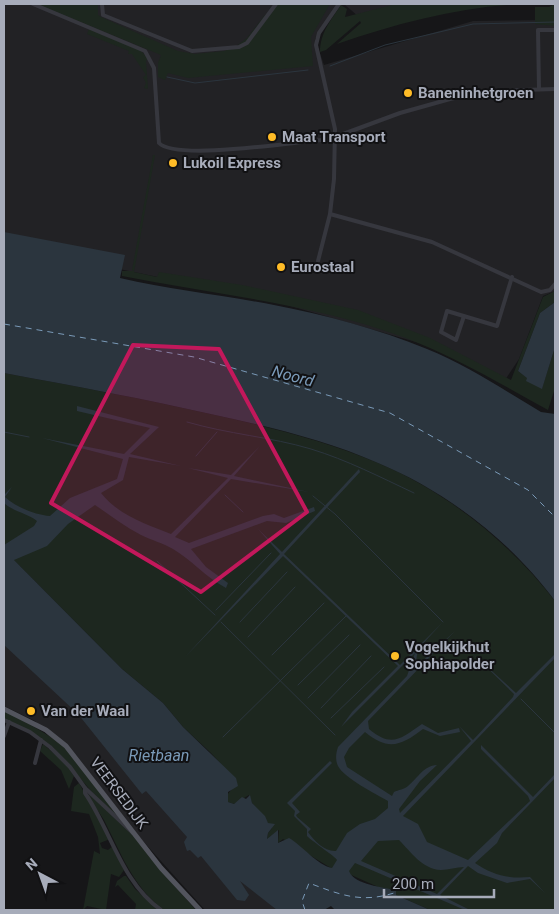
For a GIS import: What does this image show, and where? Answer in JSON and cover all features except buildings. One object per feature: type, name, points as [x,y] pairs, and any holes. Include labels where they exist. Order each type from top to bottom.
[{"type":"main road","name":"VEERSEDIJK","points":[[4,709],[46,730],[66,746],[176,885],[200,910]]},
{"type":"street","points":[[32,4],[145,51],[154,68],[158,140],[162,146],[206,151],[335,137],[424,106],[487,91],[555,89]]},
{"type":"street","points":[[102,4],[103,16],[192,51],[240,47],[247,43],[276,4]]},
{"type":"street","points":[[318,261],[330,214],[334,179],[335,129],[316,45],[319,33],[339,4]]},
{"type":"street","points":[[539,89],[538,30],[555,30]]},
{"type":"street","points":[[330,214],[432,242],[512,277],[541,292],[550,290],[555,284]]},
{"type":"street","points":[[464,316],[456,340],[440,332],[447,311],[464,316],[497,326],[512,277]]},
{"type":"street","points":[[4,720],[41,740],[60,755],[86,788],[125,828],[135,833]]},
{"type":"street","points":[[4,736],[9,722]]},
{"type":"street","points":[[35,763],[41,740]]},
{"type":"street","points":[[86,788],[85,793],[103,821],[129,876],[140,891],[160,910]]},
{"type":"highlighted area","points":[[133,345],[219,349],[307,512],[201,592],[51,503]]},
{"type":"shaded area","points":[[4,4],[342,4],[315,39],[324,65],[473,21],[555,20],[555,291],[543,296],[519,359],[503,383],[437,348],[273,301],[4,245]]},
{"type":"shaded area","points":[[37,4],[98,4],[98,15],[101,17],[178,51],[195,54],[224,51],[235,47],[247,38],[264,16],[279,4],[330,4],[311,37],[313,66],[188,78],[168,73],[165,80],[158,77],[158,63],[161,55]]},
{"type":"shaded area","points":[[344,4],[443,4],[366,23]]},
{"type":"shaded area","points":[[396,4],[522,4],[451,12],[383,29],[337,44],[361,23],[360,21],[326,50],[320,52],[324,33],[341,5],[347,9],[345,17]]},
{"type":"shaded area","points":[[555,4],[555,26],[535,24],[535,7],[549,7]]},
{"type":"shaded area","points":[[89,29],[140,50],[148,58],[146,61],[148,89],[144,88],[146,83],[143,77],[146,75],[132,54],[128,54],[129,51],[87,34]]},
{"type":"shaded area","points":[[153,155],[155,155],[134,272],[157,277],[159,272],[242,285],[358,310],[430,338],[511,380],[543,297],[555,291],[555,302],[540,313],[518,371],[542,388],[555,347],[555,388],[548,410],[441,353],[369,325],[264,301],[122,276],[122,271],[134,271],[132,270]]},
{"type":"shaded area","points":[[4,373],[136,398],[236,420],[298,435],[358,455],[404,475],[428,488],[475,521],[518,559],[555,601],[555,910],[430,910],[349,874],[331,868],[283,839],[278,843],[279,830],[267,839],[268,833],[272,828],[252,803],[249,795],[234,804],[228,802],[227,795],[231,790],[222,765],[183,727],[163,703],[122,669],[4,550]]},
{"type":"shaded area","points":[[4,642],[296,910],[205,910],[35,721],[4,706]]},
{"type":"shaded area","points":[[4,711],[46,734],[69,752],[125,823],[93,793],[53,747],[33,733],[4,719]]},
{"type":"shaded area","points":[[43,744],[67,765],[74,776],[69,789],[61,770],[40,751]]},
{"type":"shaded area","points":[[79,783],[110,839],[100,843],[102,848],[108,850],[113,846],[124,870],[119,877],[111,874],[106,910],[87,906],[83,910],[94,851],[100,854],[98,837],[89,814],[71,811],[74,787]]},
{"type":"shaded area","points":[[88,793],[140,842],[163,873],[196,910],[164,910],[153,901],[129,869]]},
{"type":"shaded area","points":[[124,876],[158,910],[135,910],[136,904],[118,885],[115,887],[117,881]]},
{"type":"water","name":"Noord","points":[[4,232],[125,255],[120,278],[293,309],[352,323],[390,335],[456,362],[541,412],[555,414],[555,601],[519,558],[476,520],[428,488],[378,463],[338,447],[256,424],[136,398],[4,373]]},
{"type":"water","points":[[555,302],[555,347],[542,389],[526,381],[527,378],[518,371],[540,313]]},
{"type":"water","name":"Rietbaan","points":[[77,406],[159,427],[130,454],[181,466],[129,457],[123,480],[101,493],[124,513],[171,534],[228,478],[188,468],[231,475],[260,446],[234,476],[309,492],[231,479],[175,537],[189,543],[263,516],[274,514],[284,518],[314,507],[315,511],[286,523],[267,521],[191,549],[206,567],[228,583],[226,588],[173,549],[135,532],[95,505],[68,524],[47,546],[14,560],[122,669],[163,703],[183,727],[236,778],[238,786],[228,792],[228,802],[234,804],[242,797],[246,799],[250,795],[252,803],[265,816],[268,823],[275,824],[268,833],[267,839],[278,830],[278,843],[289,838],[315,859],[332,868],[337,860],[307,836],[307,829],[294,816],[295,811],[287,803],[330,761],[332,763],[292,803],[300,812],[296,815],[297,817],[311,829],[308,832],[320,845],[328,850],[336,851],[347,833],[360,824],[375,819],[388,808],[388,801],[341,771],[336,761],[336,756],[338,747],[407,676],[415,653],[341,727],[352,712],[398,666],[283,556],[185,657],[280,554],[258,529],[282,552],[359,469],[360,472],[284,554],[400,665],[443,622],[418,649],[415,668],[455,631],[368,721],[369,729],[377,735],[390,740],[408,734],[422,724],[438,733],[459,728],[460,732],[440,736],[423,729],[401,742],[388,744],[373,738],[365,732],[349,748],[344,757],[347,767],[392,796],[394,792],[408,786],[428,767],[437,765],[420,781],[399,809],[400,813],[471,741],[459,726],[473,740],[513,697],[514,694],[471,652],[516,693],[555,654],[555,658],[403,816],[418,824],[427,842],[468,860],[530,801],[528,796],[481,749],[481,745],[533,797],[555,774],[555,778],[502,833],[497,843],[475,863],[488,871],[501,875],[530,877],[545,893],[530,879],[507,883],[478,873],[468,866],[440,895],[470,910],[465,910],[355,863],[349,871],[357,880],[396,891],[396,895],[430,910],[335,910],[331,906],[324,910],[277,910],[240,881],[249,895],[245,901],[237,900],[201,856],[198,858],[190,850],[187,851],[184,842],[187,837],[146,791],[142,794],[78,714],[4,645],[4,545],[34,526],[37,521],[4,503],[4,495],[12,487],[5,497],[9,501],[32,512],[50,516],[70,498],[117,479],[123,459],[42,438],[124,454],[150,428],[77,411]],"holes":[[[399,840],[428,867],[441,870],[464,867],[437,894],[361,861],[378,841]]]},
{"type":"waterway","points":[[330,66],[385,45],[473,24],[555,22]]},
{"type":"waterway","points":[[167,77],[195,83],[308,70]]},
{"type":"waterway","points":[[187,422],[218,430],[281,441],[324,453],[414,493]]},
{"type":"waterway","points":[[4,432],[29,437]]},
{"type":"waterway","points":[[196,456],[217,432]]},
{"type":"waterway","points":[[225,495],[243,512]]},
{"type":"waterway","points":[[313,496],[335,514],[443,622]]},
{"type":"waterway","points":[[216,610],[271,553]]},
{"type":"waterway","points":[[157,561],[215,615]]},
{"type":"waterway","points":[[240,622],[287,572]]},
{"type":"waterway","points":[[248,637],[295,587]]},
{"type":"waterway","points":[[272,655],[324,603]]},
{"type":"waterway","points":[[223,737],[346,616]]},
{"type":"waterway","points":[[221,622],[335,735]]},
{"type":"waterway","points":[[298,685],[349,635]]},
{"type":"waterway","points":[[308,698],[360,645]]},
{"type":"waterway","points":[[321,708],[371,656]]},
{"type":"waterway","points":[[331,718],[384,667]]},
{"type":"waterway","points":[[521,699],[555,733]]},
{"type":"ferry route","points":[[4,324],[194,357],[390,413],[528,490],[555,517]]},
{"type":"ferry route","points":[[305,910],[302,901],[309,883],[331,891],[362,898],[384,896],[397,892]]},
{"type":"place","name":"Baneninhetgroen","points":[[408,93]]},
{"type":"place","name":"Maat Transport","points":[[272,137]]},
{"type":"place","name":"Lukoil Express","points":[[173,163]]},
{"type":"place","name":"Eurostaal","points":[[281,267]]},
{"type":"place","name":"Vogelkijkhut Sophiapolder","points":[[395,656]]},
{"type":"place","name":"Van der Waal","points":[[31,711]]}]
